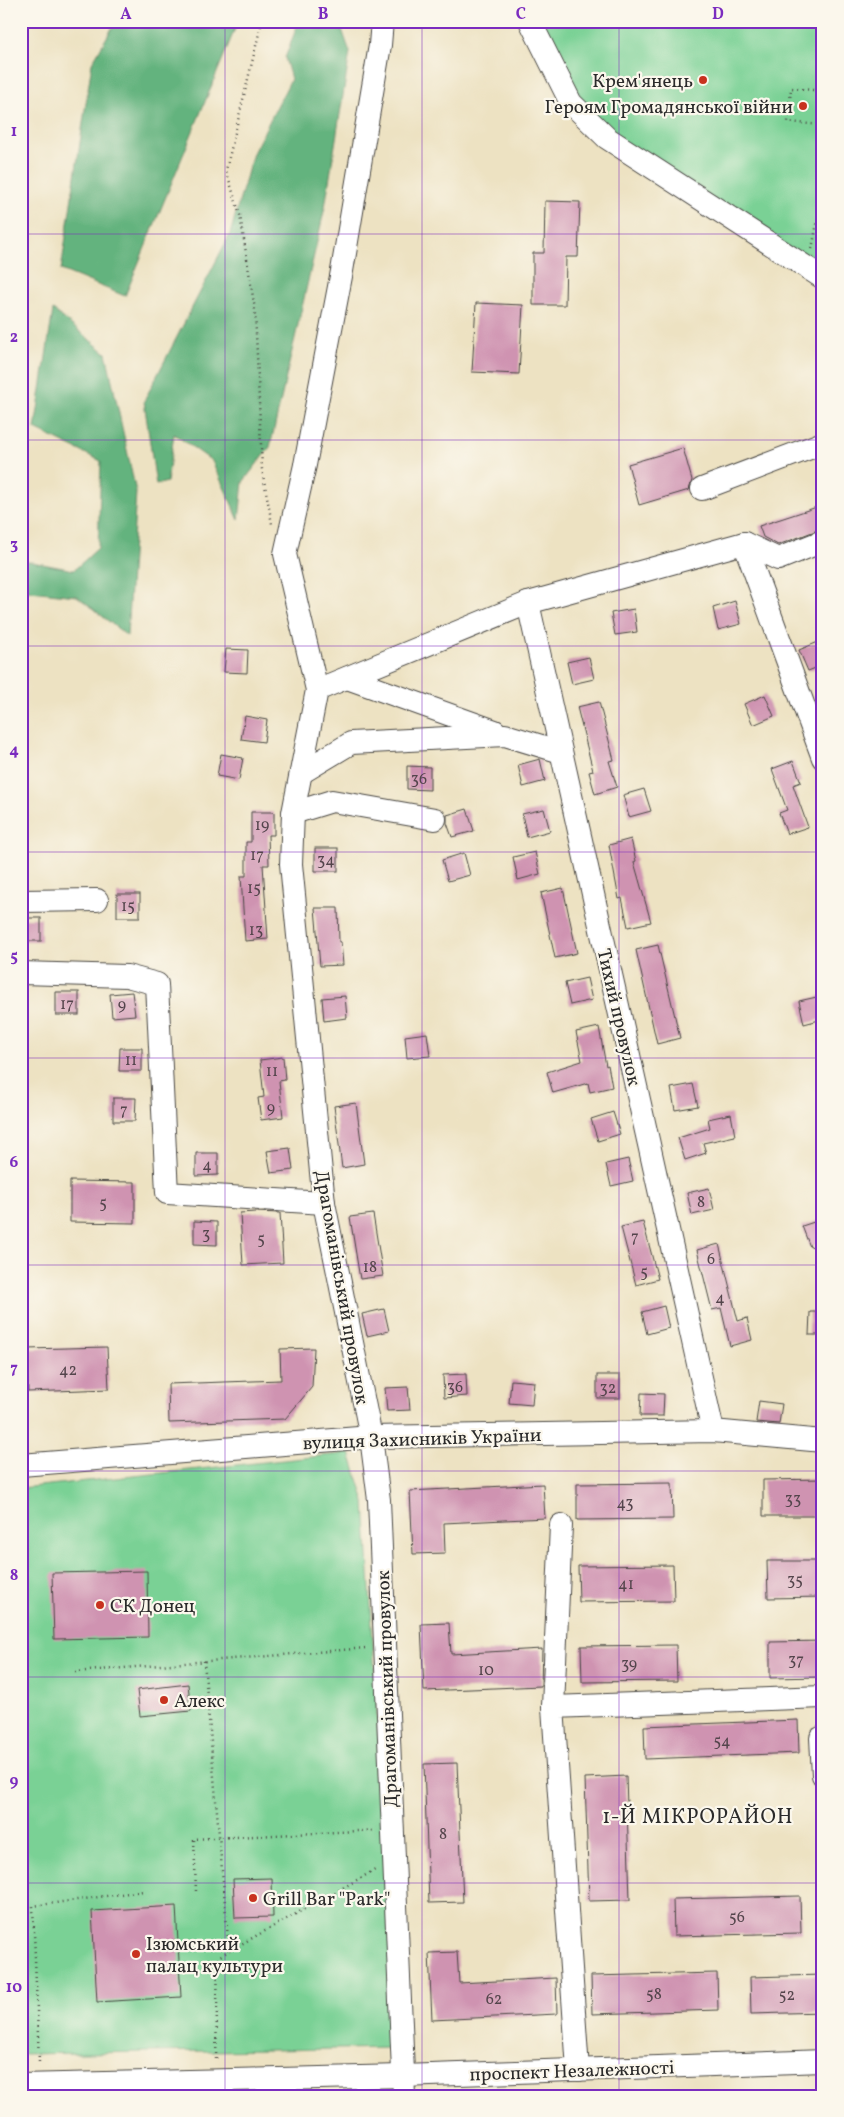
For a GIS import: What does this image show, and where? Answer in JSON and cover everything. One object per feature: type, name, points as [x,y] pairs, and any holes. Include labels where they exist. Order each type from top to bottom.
[{"type":"street","points":[[382,21],[380,45],[342,271],[306,465],[285,554],[317,690],[528,603],[744,543],[778,560],[823,541]]},
{"type":"street","points":[[530,21],[571,103],[607,138],[816,273]]},
{"type":"street","points":[[702,489],[823,443]]},
{"type":"street","points":[[744,543],[823,758]]},
{"type":"street","name":"Тихий провулок","points":[[528,603],[713,1431]]},
{"type":"street","points":[[347,678],[505,735],[561,752]]},
{"type":"street","name":"Драгоманівський провулок","points":[[317,690],[293,814],[291,864],[324,1203],[371,1437],[379,1500],[403,2086]]},
{"type":"street","points":[[301,773],[351,744],[505,735]]},
{"type":"street","points":[[293,814],[332,801],[435,819]]},
{"type":"street","points":[[21,901],[97,900]]},
{"type":"street","points":[[21,974],[127,976],[157,984],[168,1194],[324,1203]]},
{"type":"street","name":"вулиця Захисників України","points":[[21,1465],[371,1437],[713,1431],[823,1441]]},
{"type":"street","points":[[561,1524],[553,1707],[578,2070]]},
{"type":"street","points":[[553,1707],[823,1697]]},
{"type":"street","points":[[821,1738],[823,1774]]},
{"type":"street","name":"проспект Незалежності","points":[[21,2085],[403,2086],[578,2070],[823,2061]]},
{"type":"path","points":[[262,21],[226,170],[240,215],[255,310],[262,469],[272,528]]},
{"type":"path","points":[[823,91],[791,88],[788,122],[822,125],[823,114]]},
{"type":"path","points":[[816,273],[823,192]]},
{"type":"path","points":[[75,1672],[385,1646]]},
{"type":"path","points":[[204,1661],[229,1952]]},
{"type":"path","points":[[196,1891],[194,1839],[392,1829]]},
{"type":"path","points":[[216,2059],[218,1957],[393,1859]]},
{"type":"path","points":[[38,2062],[33,1906],[143,1892]]},
{"type":"green space","points":[[116,21],[229,21],[237,24],[125,296],[61,270],[92,63]]},
{"type":"green space","points":[[299,21],[339,21],[350,52],[325,207],[270,447],[243,482],[239,520],[212,461],[174,434],[167,482],[156,485],[144,401],[230,234],[253,153],[291,79],[285,58]]},
{"type":"green space","points":[[530,21],[823,21],[823,271],[607,138]]},
{"type":"green space","points":[[53,310],[106,353],[136,492],[127,636],[77,596],[21,590],[21,560],[74,570],[98,548],[101,461],[35,429]]},
{"type":"green space","points":[[350,1453],[365,1502],[396,2048],[21,2054],[21,1488]]},
{"type":"building","points":[[545,201],[580,202],[578,257],[566,257],[565,305],[533,305],[533,253],[544,253]]},
{"type":"building","points":[[476,303],[523,305],[519,374],[472,372]]},
{"type":"building","points":[[683,448],[692,480],[689,490],[639,505],[628,464]]},
{"type":"building","points":[[823,505],[823,528],[778,545],[763,537],[759,526]]},
{"type":"building","points":[[735,601],[741,624],[718,630],[713,608]]},
{"type":"building","points":[[634,609],[637,632],[615,635],[611,613]]},
{"type":"building","points":[[823,640],[823,665],[808,671],[799,650]]},
{"type":"building","points":[[226,649],[248,650],[247,673],[224,672]]},
{"type":"building","points":[[589,657],[594,679],[572,684],[567,662]]},
{"type":"building","points":[[765,695],[774,716],[753,725],[744,704]]},
{"type":"building","points":[[599,702],[614,760],[609,761],[617,787],[595,794],[589,772],[593,771],[577,707]]},
{"type":"building","points":[[245,716],[267,720],[264,742],[241,739]]},
{"type":"building","points":[[221,754],[243,758],[239,780],[217,776]]},
{"type":"building","points":[[540,759],[545,781],[523,787],[518,765]]},
{"type":"building","points":[[793,761],[801,782],[793,785],[808,827],[787,834],[779,813],[787,810],[772,769]]},
{"type":"building","points":[[407,766],[430,767],[430,790],[407,789]]},
{"type":"building","points":[[644,789],[651,811],[629,817],[623,795]]},
{"type":"building","points":[[467,809],[474,831],[452,837],[447,823],[447,815]]},
{"type":"building","points":[[544,809],[550,831],[527,837],[522,814]]},
{"type":"building","points":[[251,812],[274,812],[274,835],[268,835],[269,865],[263,865],[268,939],[245,941],[241,876],[246,876],[246,842],[251,842]]},
{"type":"building","points":[[631,839],[636,861],[634,862],[651,922],[628,927],[622,898],[619,899],[609,845]]},
{"type":"building","points":[[315,848],[338,848],[338,871],[315,871]]},
{"type":"building","points":[[535,852],[540,874],[518,880],[513,857]]},
{"type":"building","points":[[464,853],[470,875],[448,881],[442,860]]},
{"type":"building","points":[[563,888],[577,953],[555,958],[541,893]]},
{"type":"building","points":[[117,894],[140,894],[140,917],[117,917]]},
{"type":"building","points":[[315,908],[338,908],[339,942],[341,942],[343,965],[320,966]]},
{"type":"building","points":[[21,918],[41,918],[41,941],[21,941]]},
{"type":"building","points":[[658,945],[680,1038],[657,1044],[636,950]]},
{"type":"building","points":[[587,978],[592,1000],[570,1005],[565,983]]},
{"type":"building","points":[[56,992],[79,992],[79,1015],[56,1015]]},
{"type":"building","points":[[132,992],[135,1015],[112,1017],[110,994]]},
{"type":"building","points":[[345,996],[347,1018],[324,1021],[322,998]]},
{"type":"building","points":[[821,996],[823,1019],[804,1024],[799,1001]]},
{"type":"building","points":[[599,1027],[612,1087],[590,1092],[588,1083],[553,1093],[547,1072],[582,1061],[576,1032]]},
{"type":"building","points":[[427,1033],[430,1056],[407,1058],[405,1036]]},
{"type":"building","points":[[120,1048],[142,1048],[142,1071],[119,1071]]},
{"type":"building","points":[[283,1057],[285,1080],[279,1081],[283,1117],[261,1120],[258,1098],[264,1097],[260,1060]]},
{"type":"building","points":[[693,1084],[698,1106],[675,1110],[671,1088]]},
{"type":"building","points":[[113,1098],[136,1098],[135,1121],[113,1121]]},
{"type":"building","points":[[356,1103],[364,1164],[342,1168],[334,1106]]},
{"type":"building","points":[[613,1112],[620,1134],[598,1141],[591,1119]]},
{"type":"building","points":[[731,1114],[735,1136],[703,1143],[706,1153],[685,1160],[678,1138],[710,1128],[708,1119]]},
{"type":"building","points":[[290,1148],[293,1170],[271,1173],[267,1151]]},
{"type":"building","points":[[196,1153],[218,1153],[218,1175],[196,1176]]},
{"type":"building","points":[[628,1159],[633,1181],[611,1186],[606,1164]]},
{"type":"building","points":[[70,1181],[135,1182],[135,1223],[70,1222]]},
{"type":"building","points":[[709,1188],[714,1210],[692,1215],[687,1193]]},
{"type":"building","points":[[240,1213],[280,1213],[283,1263],[243,1265]]},
{"type":"building","points":[[373,1214],[383,1276],[360,1279],[350,1217]]},
{"type":"building","points":[[823,1219],[823,1243],[810,1247],[802,1226]]},
{"type":"building","points":[[194,1221],[217,1222],[217,1245],[194,1244]]},
{"type":"building","points":[[643,1222],[658,1279],[636,1285],[621,1227]]},
{"type":"building","points":[[719,1244],[738,1321],[747,1318],[752,1340],[730,1346],[721,1308],[712,1310],[697,1250]]},
{"type":"building","points":[[664,1306],[669,1328],[647,1334],[642,1312]]},
{"type":"building","points":[[384,1309],[389,1331],[367,1336],[362,1314]]},
{"type":"building","points":[[810,1312],[823,1312],[823,1335],[809,1335]]},
{"type":"building","points":[[107,1347],[109,1389],[28,1392],[27,1349]]},
{"type":"building","points":[[314,1348],[312,1387],[285,1419],[169,1423],[168,1384],[281,1380],[280,1349]]},
{"type":"building","points":[[466,1374],[467,1396],[444,1398],[443,1375]]},
{"type":"building","points":[[597,1375],[620,1375],[620,1398],[597,1398]]},
{"type":"building","points":[[511,1380],[534,1382],[532,1405],[509,1403]]},
{"type":"building","points":[[408,1387],[410,1410],[387,1411],[385,1388]]},
{"type":"building","points":[[641,1393],[664,1394],[663,1416],[640,1416]]},
{"type":"building","points":[[759,1401],[782,1404],[779,1424],[756,1422]]},
{"type":"building","points":[[823,1479],[823,1516],[763,1516],[763,1480]]},
{"type":"building","points":[[672,1483],[673,1519],[577,1520],[577,1484]]},
{"type":"building","points":[[543,1484],[545,1518],[444,1523],[445,1553],[413,1554],[410,1491]]},
{"type":"building","points":[[767,1561],[823,1561],[823,1597],[768,1598]]},
{"type":"building","points":[[673,1565],[674,1601],[579,1602],[578,1566]]},
{"type":"building","name":"СК Донец","points":[[147,1571],[148,1637],[54,1639],[52,1573]]},
{"type":"building","points":[[449,1623],[451,1654],[542,1649],[541,1686],[424,1691],[421,1624]]},
{"type":"building","points":[[823,1641],[823,1677],[770,1678],[770,1642]]},
{"type":"building","points":[[676,1645],[677,1681],[582,1682],[581,1646]]},
{"type":"building","name":"Алекс","points":[[188,1684],[191,1711],[140,1716],[137,1690]]},
{"type":"building","points":[[798,1720],[799,1753],[645,1759],[644,1726]]},
{"type":"building","points":[[457,1763],[463,1902],[429,1903],[424,1764]]},
{"type":"building","points":[[626,1776],[630,1900],[589,1901],[585,1778]]},
{"type":"building","name":"Grill Bar \"Park\"","points":[[272,1878],[273,1917],[235,1918],[233,1879]]},
{"type":"building","points":[[800,1896],[801,1933],[674,1936],[673,1899]]},
{"type":"building","name":"Ізюмський палац культури","points":[[176,1906],[181,1997],[97,2002],[92,1911]]},
{"type":"building","points":[[457,1952],[459,1983],[556,1978],[557,2014],[432,2020],[429,1953]]},
{"type":"building","points":[[717,1973],[718,2010],[592,2014],[591,1976]]},
{"type":"building","points":[[823,1975],[823,2012],[751,2014],[750,1977]]},
{"type":"place","name":"Крем'янець","points":[[703,80]]},
{"type":"place","name":"Героям Громадянської війни","points":[[803,106]]},
{"type":"place","name":"СК Донец","points":[[100,1605]]},
{"type":"place","name":"Алекс","points":[[164,1700]]},
{"type":"place","name":"Grill Bar \"Park\"","points":[[253,1898]]},
{"type":"place","name":"Ізюмський палац культури","points":[[136,1954]]},
{"type":"district","name":"1-Й МІКРОРАЙОН","points":[[698,1816]]}]
